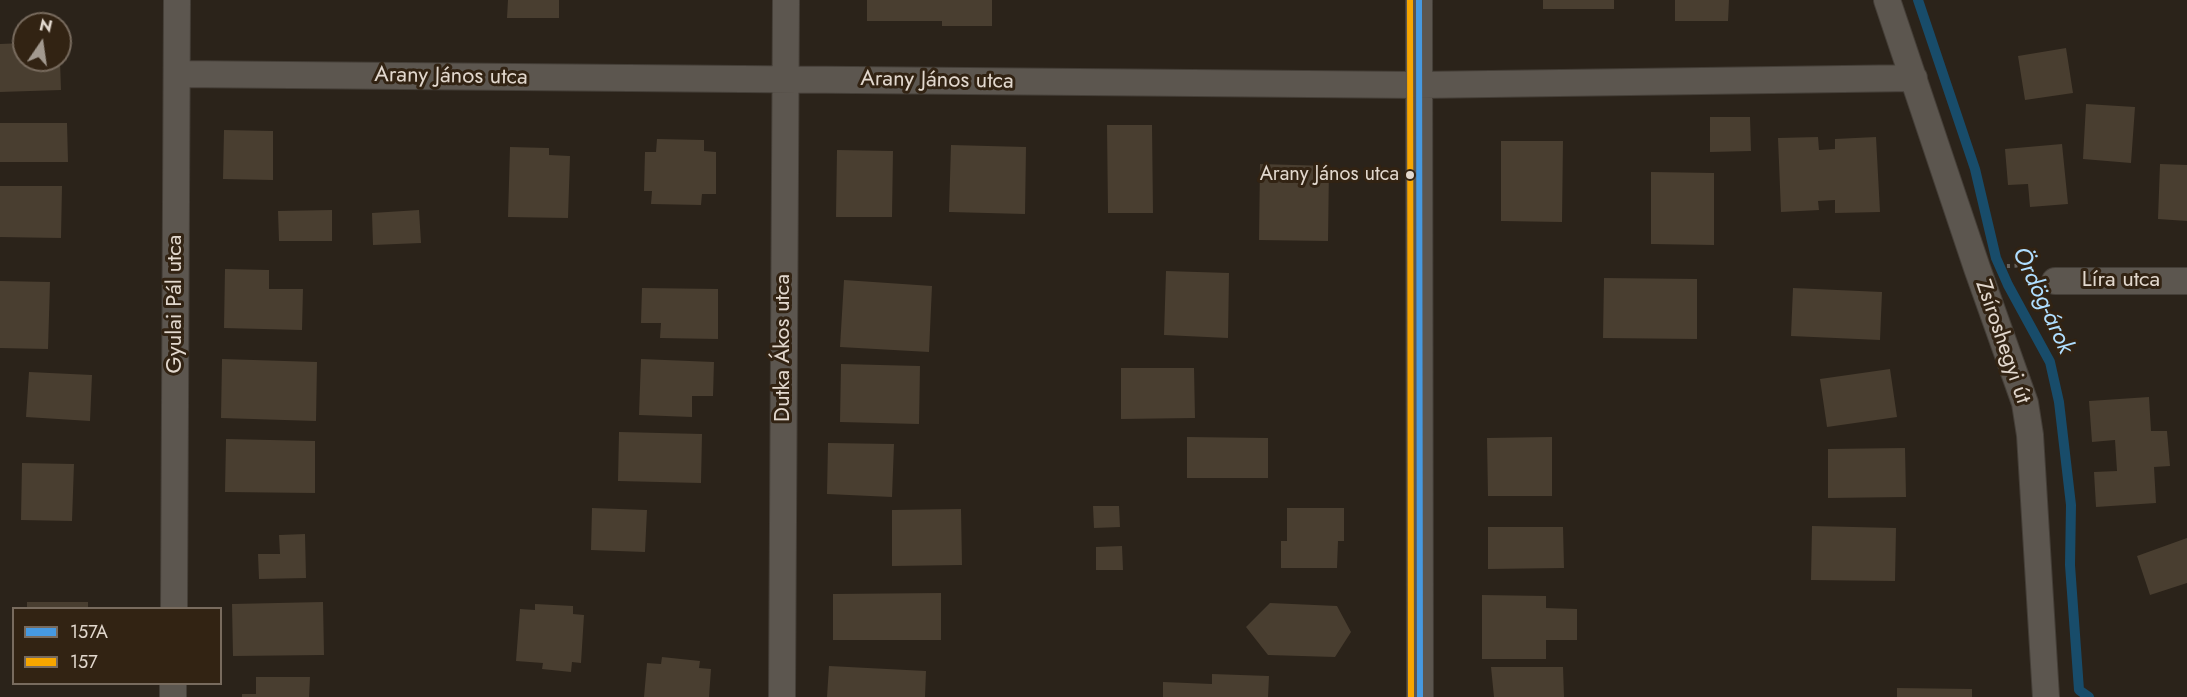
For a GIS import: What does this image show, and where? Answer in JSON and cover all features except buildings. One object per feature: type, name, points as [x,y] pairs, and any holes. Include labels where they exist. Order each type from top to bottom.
[{"type":"street","name":"Gyulai Pál utca","points":[[174,607],[177,0]]},
{"type":"street","name":"Dutka Ákos utca","points":[[782,697],[786,0]]},
{"type":"street","points":[[1419,0],[1419,697]]},
{"type":"street","name":"Zsíroshegyi út","points":[[1887,0],[2028,413],[2046,697]]},
{"type":"street","name":"Arany János utca","points":[[177,74],[1419,85],[1914,78]]},
{"type":"street","name":"Líra utca","points":[[2055,281],[2187,280]]},
{"type":"waterway","name":"Ördög-árok","points":[[1918,0],[1975,169],[1996,258],[2050,362],[2059,402],[2071,505],[2070,565],[2079,690],[2089,697]]},
{"type":"transit line","name":"157","points":[[1410,0],[1411,697]]},
{"type":"transit line","name":"157A","points":[[1419,0],[1420,697]]},
{"type":"place","name":"Arany János utca","points":[[1410,175]]}]
